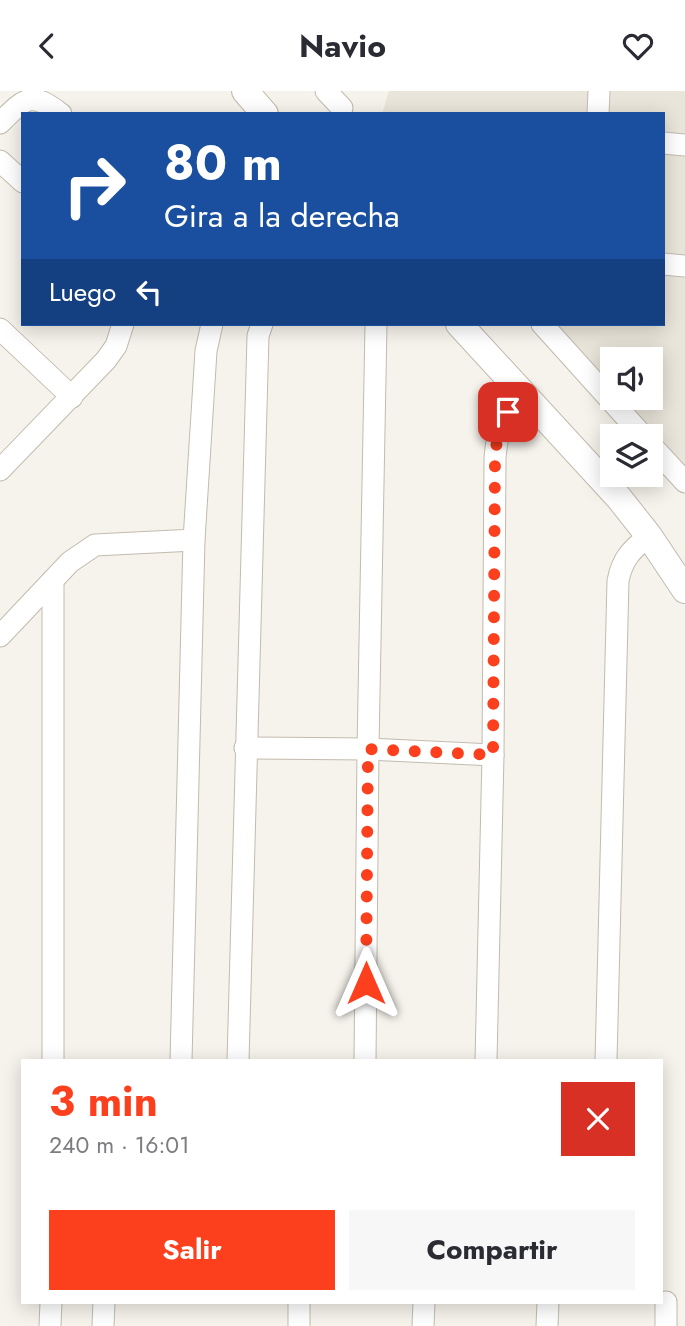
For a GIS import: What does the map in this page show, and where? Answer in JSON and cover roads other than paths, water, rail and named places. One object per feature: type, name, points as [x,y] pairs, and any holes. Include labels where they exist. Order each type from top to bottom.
[{"type":"street","points":[[244,91],[263,112]]},
{"type":"street","points":[[326,91],[342,108]]},
{"type":"street","points":[[598,112],[599,91]]},
{"type":"street","points":[[0,123],[25,98],[32,96],[47,100],[59,112]]},
{"type":"street","points":[[665,143],[685,145]]},
{"type":"street","points":[[0,160],[21,180]]},
{"type":"street","points":[[665,264],[685,266]]},
{"type":"street","points":[[0,470],[72,397],[116,346],[122,326]]},
{"type":"street","points":[[181,1059],[194,540],[206,351],[212,326]]},
{"type":"street","points":[[238,1059],[258,336],[261,326]]},
{"type":"street","points":[[365,1059],[376,326]]},
{"type":"street","points":[[460,326],[619,498],[649,536],[685,590]]},
{"type":"street","points":[[544,326],[632,424]]},
{"type":"street","points":[[0,329],[72,397]]},
{"type":"street","points":[[486,1059],[493,755],[495,458],[498,430],[508,412],[526,397]]},
{"type":"street","points":[[663,458],[685,482]]},
{"type":"street","points":[[606,1059],[618,581],[621,565],[632,549],[649,536]]},
{"type":"street","points":[[0,636],[70,562],[95,545],[194,540]]},
{"type":"street","points":[[53,580],[53,1059]]},
{"type":"street","points":[[245,748],[368,749],[493,755]]},
{"type":"street","points":[[666,1326],[671,1302]]},
{"type":"street","points":[[50,1326],[51,1304]]},
{"type":"street","points":[[103,1326],[104,1304]]},
{"type":"street","points":[[299,1304],[299,1326]]},
{"type":"street","points":[[423,1326],[424,1304]]},
{"type":"street","points":[[547,1326],[548,1304]]}]
